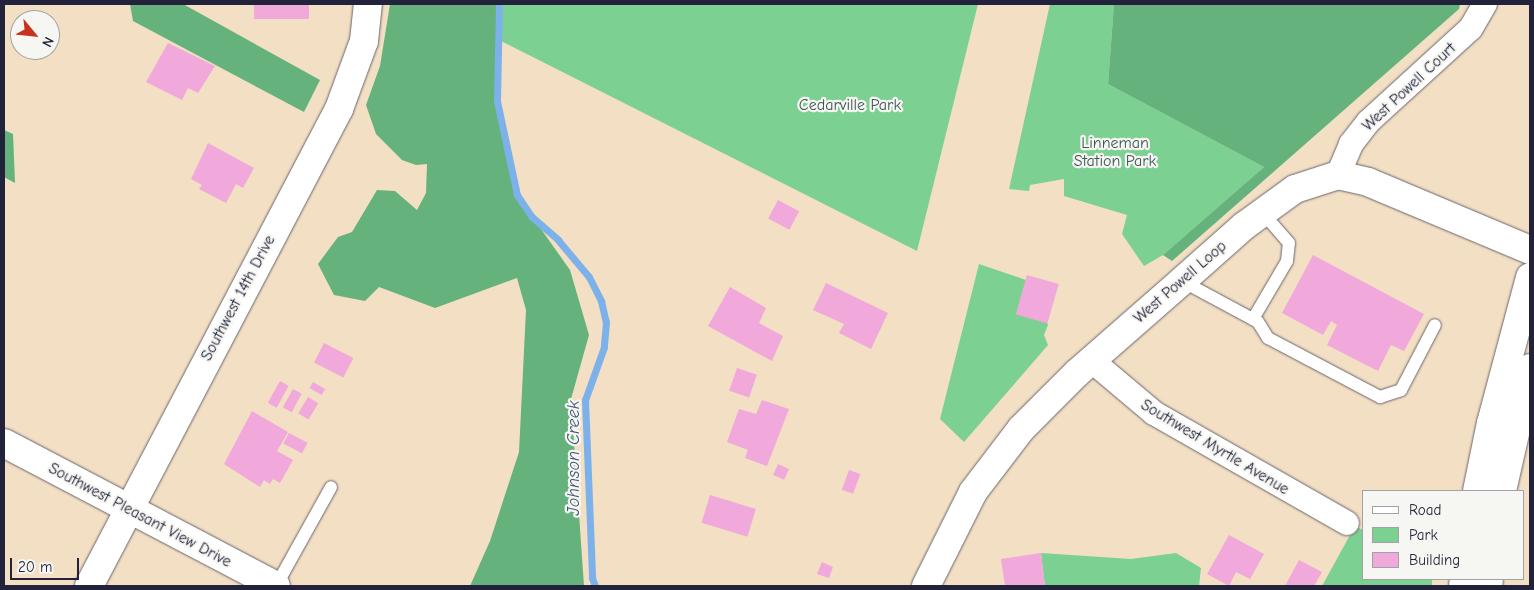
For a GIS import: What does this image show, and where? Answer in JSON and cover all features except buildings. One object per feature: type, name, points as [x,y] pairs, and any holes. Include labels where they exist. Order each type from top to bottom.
[{"type":"street","name":"Southwest 14th Drive","points":[[89,586],[339,109],[364,41],[368,4]]},
{"type":"street","name":"West Powell Court","points":[[1338,174],[1351,144],[1368,122],[1471,28],[1485,4]]},
{"type":"street","name":"West Powell Loop","points":[[926,586],[960,513],[986,472],[1040,409],[1091,360],[1262,212],[1295,189],[1338,174]]},
{"type":"street","points":[[1338,174],[1368,182],[1530,250]]},
{"type":"street","points":[[1477,490],[1491,423],[1530,277]]},
{"type":"street","name":"Southwest Myrtle Avenue","points":[[1091,360],[1154,413],[1347,523]]},
{"type":"street","points":[[1502,490],[1530,368]]},
{"type":"street","name":"Southwest Pleasant View Drive","points":[[4,443],[128,510],[276,586]]},
{"type":"lane","points":[[1253,319],[1287,261],[1289,243],[1262,212]]},
{"type":"lane","points":[[1182,281],[1253,319],[1268,338],[1380,396],[1401,390],[1435,325]]},
{"type":"lane","points":[[276,586],[331,487]]},
{"type":"green space","points":[[130,4],[183,4],[320,80],[304,112],[133,21]]},
{"type":"green space","points":[[390,4],[499,4],[497,101],[517,195],[570,270],[589,335],[571,399],[584,586],[470,586],[490,541],[519,452],[526,310],[517,278],[435,308],[379,287],[365,301],[334,295],[318,264],[338,237],[352,232],[377,190],[395,191],[417,210],[426,193],[427,164],[416,165],[402,160],[376,134],[366,105],[380,66]]},
{"type":"green space","name":"Cedarville Park","points":[[499,4],[978,4],[917,251],[499,40]]},
{"type":"green space","name":"Linneman Station Park","points":[[1050,4],[1114,4],[1108,84],[1264,167],[1163,255],[1144,266],[1122,234],[1127,215],[1064,196],[1064,179],[1030,185],[1029,191],[1009,189]]},
{"type":"green space","points":[[1114,4],[1460,4],[1459,9],[1172,261],[1163,255],[1264,167],[1108,84]]},
{"type":"green space","points":[[4,130],[13,134],[15,183],[4,177]]},
{"type":"green space","points":[[979,264],[1026,280],[1048,325],[1044,335],[1048,345],[964,442],[940,419]]},
{"type":"green space","points":[[1355,526],[1362,530],[1362,580],[1432,580],[1432,586],[1322,586]]},
{"type":"green space","points":[[1041,553],[1131,559],[1176,553],[1201,568],[1199,586],[1045,586]]},
{"type":"waterway","name":"Johnson Creek","points":[[499,4],[497,101],[517,195],[532,217],[558,240],[589,277],[601,301],[606,322],[604,347],[585,400],[592,578],[595,586]]}]
